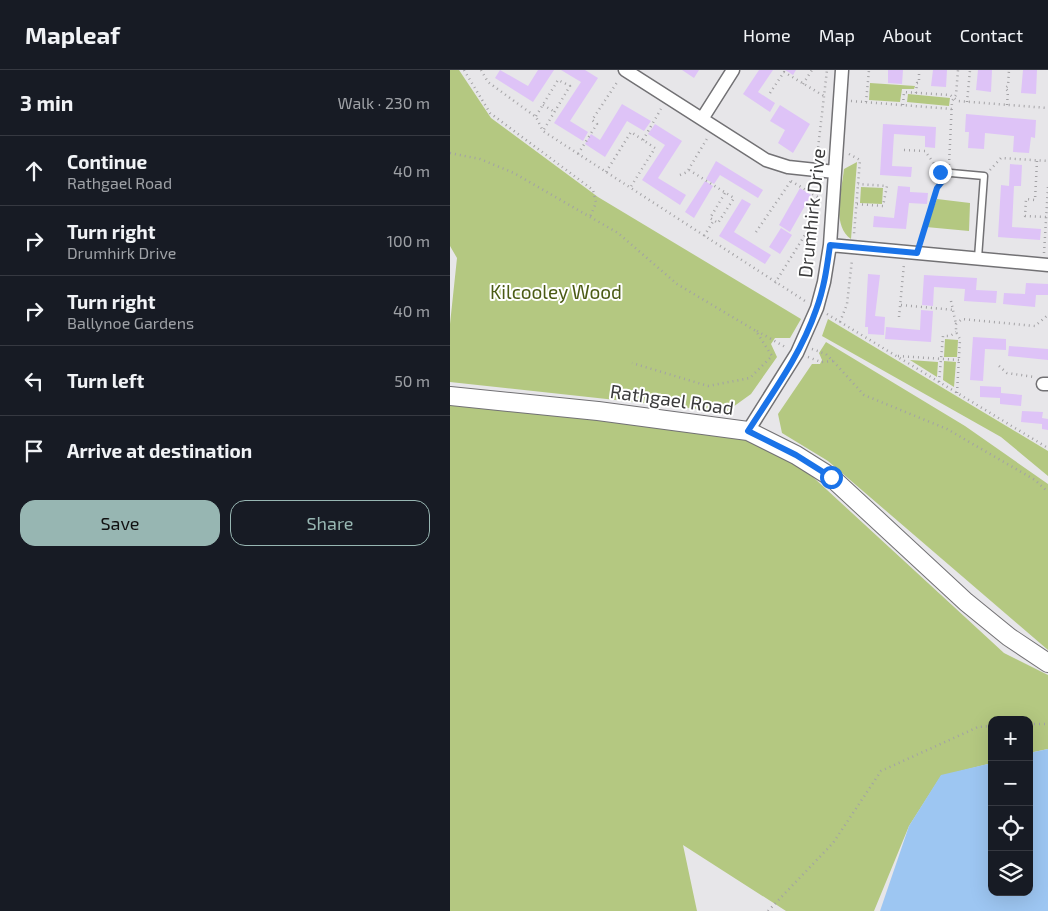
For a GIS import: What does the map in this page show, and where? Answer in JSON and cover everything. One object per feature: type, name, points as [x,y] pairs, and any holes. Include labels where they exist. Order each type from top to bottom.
[{"type":"street","points":[[625,70],[766,160],[788,167],[835,172]]},
{"type":"street","points":[[702,119],[732,70]]},
{"type":"street","name":"Drumhirk Drive","points":[[748,431],[801,344],[817,308],[830,245],[842,70]]},
{"type":"street","points":[[830,245],[1045,265]]},
{"type":"street","name":"Rathgael Road","points":[[450,396],[598,411],[748,431],[796,455],[831,477],[966,602],[1009,637],[1048,663]]},
{"type":"lane","points":[[940,172],[984,176],[978,258]]},
{"type":"path","points":[[464,70],[490,113],[592,190],[596,203],[590,217]]},
{"type":"path","points":[[481,70],[488,82],[536,117],[543,131],[775,283],[1048,448]]},
{"type":"path","points":[[578,154],[597,124],[592,120],[625,70]]},
{"type":"path","points":[[803,84],[812,70]]},
{"type":"path","points":[[819,171],[817,156],[827,70]]},
{"type":"path","points":[[866,102],[869,70]]},
{"type":"path","points":[[916,93],[917,83],[919,83],[919,70]]},
{"type":"path","points":[[899,317],[911,252],[937,188],[949,173],[952,109],[956,95],[958,70]]},
{"type":"path","points":[[967,102],[970,70]]},
{"type":"path","points":[[1007,105],[1008,91],[1005,88],[1008,86],[1009,70]]},
{"type":"path","points":[[770,93],[784,72],[824,96]]},
{"type":"path","points":[[536,117],[558,80],[570,86],[543,131]]},
{"type":"path","points":[[904,105],[904,92],[950,95],[958,101],[1048,108]]},
{"type":"path","points":[[840,100],[952,109]]},
{"type":"path","points":[[543,104],[555,112]]},
{"type":"path","points":[[643,140],[656,117]]},
{"type":"path","points":[[680,175],[689,170],[714,127]]},
{"type":"path","points":[[606,172],[631,132],[655,148],[630,188]]},
{"type":"path","points":[[837,147],[860,160],[849,288],[840,322]]},
{"type":"path","points":[[904,150],[925,151],[940,172]]},
{"type":"path","points":[[450,153],[480,159],[514,173],[618,233],[677,284],[756,331],[772,356],[750,378],[708,386],[632,363]]},
{"type":"path","points":[[984,176],[1001,158],[1048,161]]},
{"type":"path","points":[[1038,160],[1035,200],[1026,199],[1025,216],[1046,220]]},
{"type":"path","points":[[788,167],[791,181],[833,207]]},
{"type":"path","points":[[689,170],[726,193],[734,198],[718,223],[710,218],[726,193]]},
{"type":"path","points":[[756,232],[791,181]]},
{"type":"path","points":[[856,204],[882,206],[887,186],[858,184]]},
{"type":"path","points":[[1045,265],[1048,187]]},
{"type":"path","points":[[775,283],[816,216],[833,207]]},
{"type":"path","points":[[704,236],[714,220]]},
{"type":"path","points":[[951,301],[954,310],[956,332],[960,339],[957,393]]},
{"type":"path","points":[[900,305],[954,310]]},
{"type":"path","points":[[956,324],[962,319],[1034,326],[1048,314]]},
{"type":"path","points":[[940,382],[943,336],[950,336],[956,332]]},
{"type":"path","points":[[801,344],[826,354],[864,395],[947,429],[1035,480],[1048,492]]},
{"type":"path","points":[[896,356],[959,360]]},
{"type":"path","points":[[999,366],[1007,373],[1033,376],[1045,384]]},
{"type":"path","points":[[1033,724],[1048,724]]},
{"type":"path","points":[[768,911],[833,843],[881,771],[978,727],[988,726]]},
{"type":"green space","name":"Kilcooley Wood","points":[[450,70],[459,70],[491,118],[598,197],[801,319],[790,338],[775,338],[771,344],[777,357],[751,394],[726,412],[450,382],[450,324],[457,258],[450,246]]},
{"type":"green space","points":[[870,83],[915,86],[914,89],[902,89],[900,102],[869,100]]},
{"type":"green space","points":[[908,94],[950,98],[949,106],[907,102]]},
{"type":"green space","points":[[857,162],[851,239],[841,225],[839,207],[844,169]]},
{"type":"green space","points":[[861,187],[883,188],[882,204],[860,203]]},
{"type":"green space","points":[[937,199],[970,203],[969,231],[926,227]]},
{"type":"green space","points":[[828,319],[1048,451],[1048,476],[1001,437],[822,336]]},
{"type":"green space","points":[[945,339],[958,340],[957,357],[944,357]]},
{"type":"green space","points":[[826,342],[965,426],[1048,484],[1048,650],[828,461],[782,433],[778,414],[812,364],[820,364],[822,360],[819,353]]},
{"type":"green space","points":[[910,360],[938,362],[937,377]]},
{"type":"green space","points":[[944,361],[956,362],[954,387],[943,380]]},
{"type":"green space","points":[[450,404],[599,416],[741,435],[801,466],[1004,653],[1048,675],[1048,749],[1033,752],[1033,716],[988,716],[988,764],[941,776],[909,826],[874,911],[786,911],[683,845],[697,911],[450,911]]},
{"type":"water","points":[[1048,749],[1048,911],[880,911],[909,826],[941,775],[988,764],[988,896],[1033,896],[1033,752]]},
{"type":"building","points":[[500,70],[528,86],[538,70],[554,70],[533,102],[495,78]]},
{"type":"building","points":[[561,70],[585,70],[598,78],[570,121],[588,132],[583,141],[554,123],[581,82]]},
{"type":"building","points":[[682,70],[699,70],[694,78]]},
{"type":"building","points":[[759,70],[773,70],[758,92],[775,103],[770,112],[743,94]]},
{"type":"building","points":[[785,70],[796,70],[793,75]]},
{"type":"building","points":[[888,70],[903,70],[902,84],[888,83]]},
{"type":"building","points":[[933,70],[947,70],[946,87],[931,86]]},
{"type":"building","points":[[978,70],[992,70],[991,92],[976,90]]},
{"type":"building","points":[[1023,70],[1037,70],[1036,94],[1021,93]]},
{"type":"building","points":[[622,104],[651,121],[644,131],[627,121],[605,157],[585,144],[591,134],[600,140]]},
{"type":"building","points":[[780,105],[810,124],[793,153],[778,143],[785,130],[770,121]]},
{"type":"building","points":[[966,114],[1036,120],[1035,138],[1031,137],[1029,153],[1013,152],[1014,136],[985,133],[984,149],[968,148],[969,132],[965,132]]},
{"type":"building","points":[[655,124],[682,141],[658,178],[686,195],[680,205],[642,180],[665,145],[648,134]]},
{"type":"building","points":[[883,124],[936,127],[935,148],[925,147],[925,136],[894,134],[892,166],[912,167],[911,177],[880,175]]},
{"type":"building","points":[[716,161],[763,190],[758,198],[720,175],[714,184],[706,179]]},
{"type":"building","points":[[1010,164],[1022,165],[1021,186],[1014,186],[1012,227],[1041,229],[1040,240],[998,237],[1001,185],[1009,186]]},
{"type":"building","points":[[705,181],[713,186],[694,218],[685,212]]},
{"type":"building","points":[[898,186],[910,187],[910,192],[928,193],[927,204],[909,203],[906,229],[873,227],[874,216],[894,218]]},
{"type":"building","points":[[800,188],[811,195],[790,232],[779,225]]},
{"type":"building","points":[[742,199],[751,204],[734,232],[771,255],[765,264],[719,236]]},
{"type":"building","points":[[781,228],[792,235],[780,254],[769,247]]},
{"type":"building","points":[[868,274],[880,275],[875,316],[885,317],[884,335],[868,334],[868,327],[865,327]]},
{"type":"building","points":[[924,275],[977,278],[976,290],[997,291],[996,303],[964,301],[965,289],[934,287],[933,306],[922,305]]},
{"type":"building","points":[[1026,283],[1048,284],[1048,295],[1036,295],[1035,307],[1003,304],[1004,293],[1025,294]]},
{"type":"building","points":[[921,310],[933,311],[931,342],[885,339],[886,327],[920,330]]},
{"type":"building","points":[[973,337],[1006,339],[1006,350],[985,349],[983,381],[970,380]]},
{"type":"building","points":[[1009,346],[1048,349],[1048,360],[1008,356]]},
{"type":"building","points":[[980,386],[1001,387],[1001,393],[1022,395],[1021,406],[1000,404],[1000,398],[980,397]]},
{"type":"building","points":[[1022,411],[1043,412],[1042,418],[1048,419],[1048,430],[1042,429],[1042,424],[1021,422]]},
{"type":"route","points":[[831,477],[796,455],[748,431],[792,362],[813,320],[824,282],[830,245],[917,253],[937,188],[949,173],[940,172]]}]
